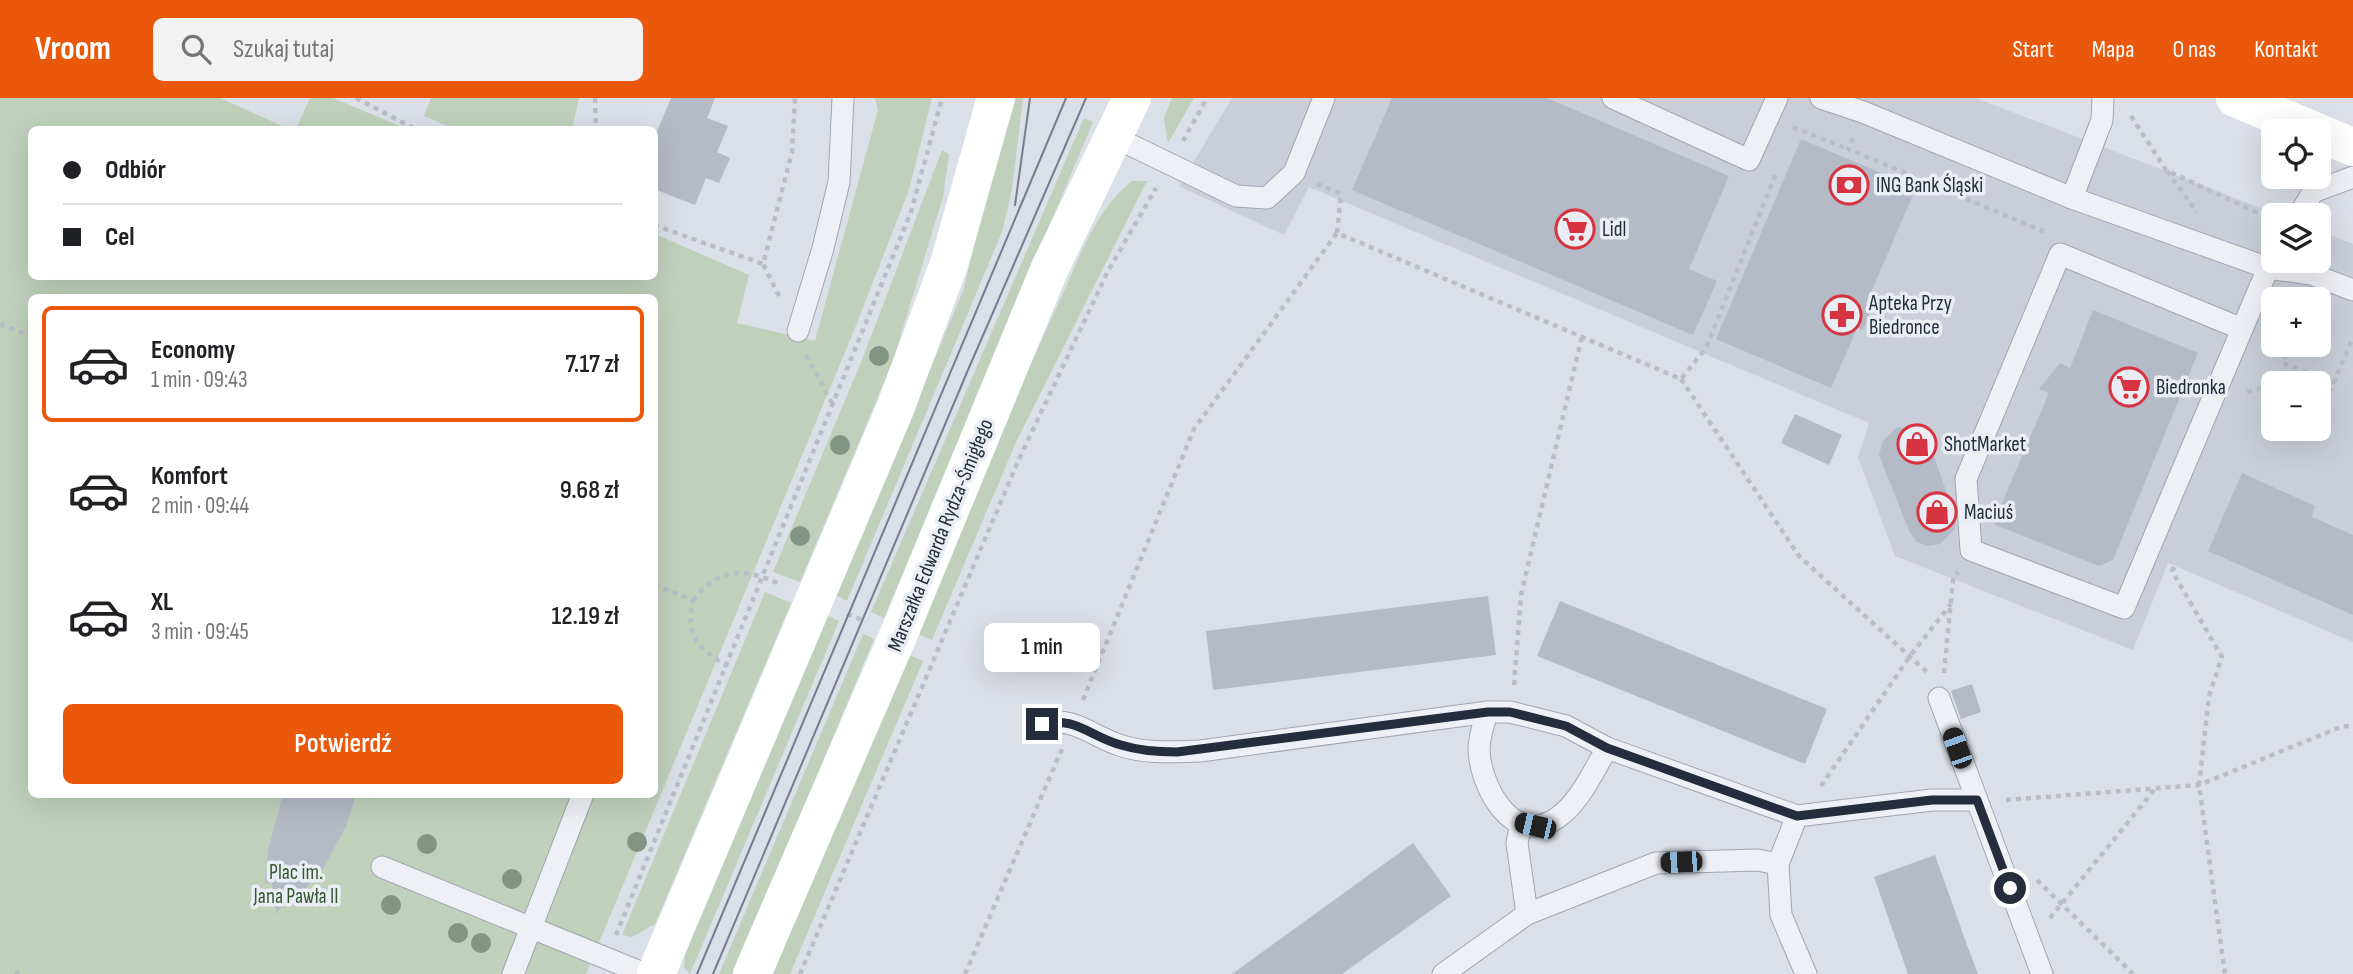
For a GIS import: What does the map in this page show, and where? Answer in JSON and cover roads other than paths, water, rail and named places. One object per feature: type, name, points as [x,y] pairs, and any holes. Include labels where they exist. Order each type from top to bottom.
[{"type":"street","points":[[656,974],[895,409],[949,264],[996,98]]},
{"type":"street","name":"Marszałka Edwarda Rydza-Śmigłego","points":[[752,974],[898,636],[1049,270],[1132,98]]},
{"type":"street","points":[[2235,98],[2286,119]]},
{"type":"street","points":[[2331,138],[2353,147]]},
{"type":"lane","points":[[798,331],[839,182],[843,98]]},
{"type":"lane","points":[[1112,136],[1236,196],[1267,198],[1294,173],[1324,98]]},
{"type":"lane","points":[[1613,98],[1749,160],[1777,98]]},
{"type":"lane","points":[[1821,98],[1863,111],[2072,198],[2261,261]]},
{"type":"lane","points":[[2072,198],[2102,120],[2103,98]]},
{"type":"lane","points":[[2306,203],[2313,192],[2353,177]]},
{"type":"lane","points":[[2242,329],[2060,254],[1966,479],[1971,550],[2124,608],[2266,273]]},
{"type":"lane","points":[[2307,273],[2353,290]]},
{"type":"lane","points":[[1941,691],[1977,800],[2042,974]]},
{"type":"lane","points":[[1042,724],[1061,719],[1119,745],[1166,752],[1200,751],[1488,712],[1510,712],[1566,726],[1607,748],[1797,816],[1932,800],[1977,800]]},
{"type":"lane","points":[[1488,712],[1481,730],[1479,751],[1489,793],[1511,821],[1535,826],[1556,819],[1582,792],[1607,748]]},
{"type":"lane","points":[[513,974],[581,798]]},
{"type":"lane","points":[[1797,816],[1778,864],[1781,915],[1806,974]]},
{"type":"lane","points":[[1521,823],[1517,843],[1527,914]]},
{"type":"lane","points":[[1443,974],[1527,914],[1656,863],[1757,860],[1778,864]]},
{"type":"lane","points":[[382,867],[645,974]]},
{"type":"tram line","points":[[1015,205],[1030,98]]},
{"type":"tram line","points":[[697,974],[1066,98]]},
{"type":"tram line","points":[[713,974],[1086,98]]},
{"type":"place","name":"ING Bank Śląski","points":[[1849,185]]},
{"type":"place","name":"Lidl","points":[[1575,229]]},
{"type":"place","name":"Apteka Przy Biedronce","points":[[1842,315]]},
{"type":"place","name":"Biedronka","points":[[2129,387]]},
{"type":"place","name":"ShotMarket","points":[[1917,444]]},
{"type":"place","name":"Maciuś","points":[[1937,512]]},
{"type":"park label","name":"Plac im. Jana Pawła II","points":[[296,884]]}]
